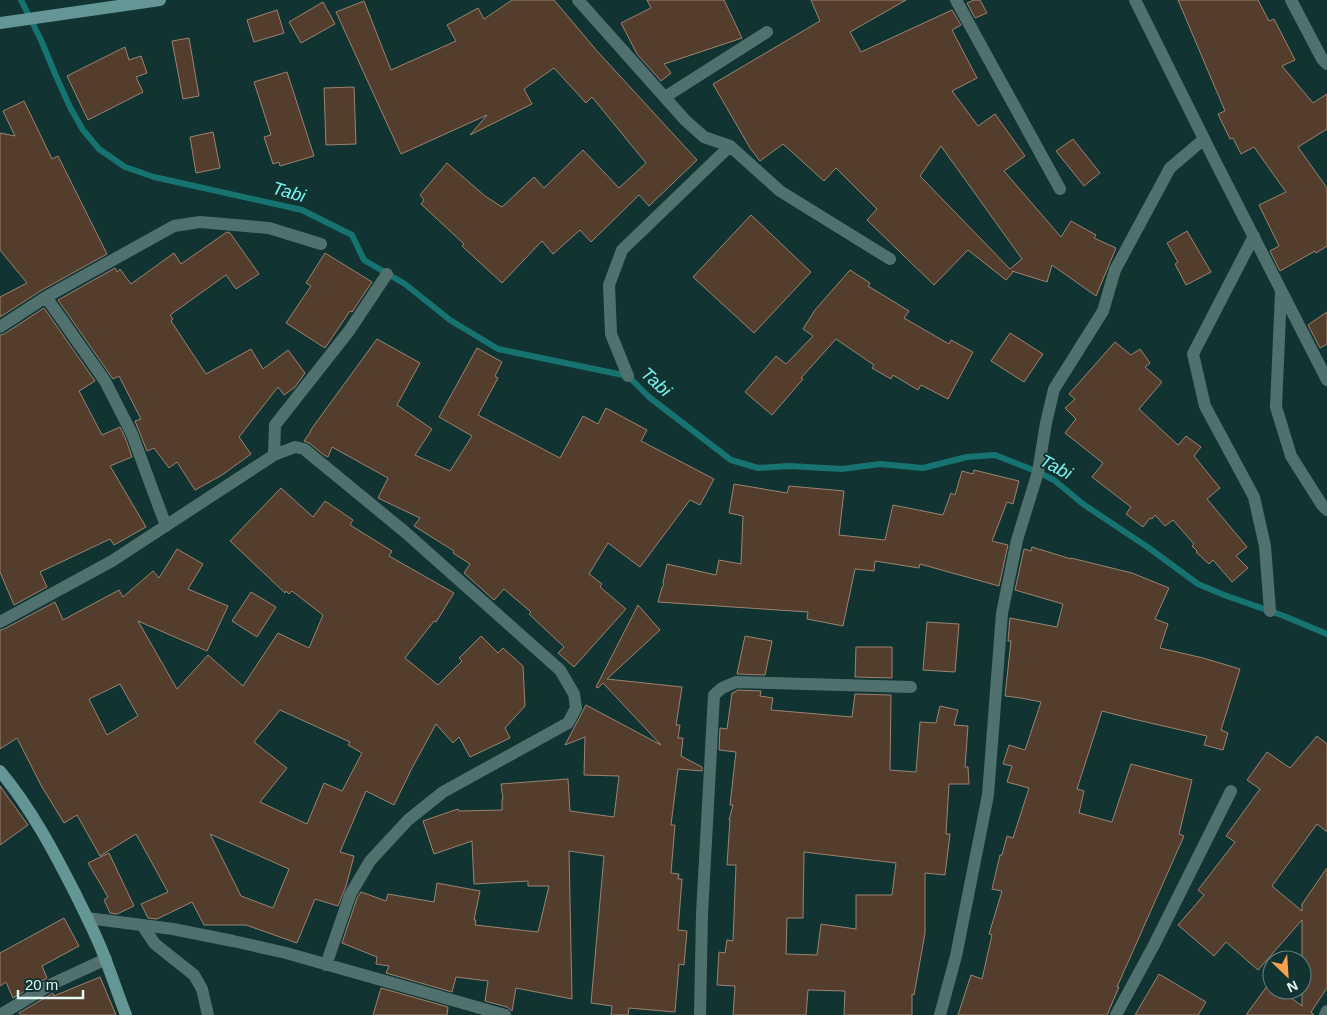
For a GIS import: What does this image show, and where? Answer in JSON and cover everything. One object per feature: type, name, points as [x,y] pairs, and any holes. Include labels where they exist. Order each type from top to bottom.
[{"type":"street","points":[[4,22],[160,0]]},
{"type":"street","points":[[578,0],[685,120],[704,137],[730,146],[780,191],[890,259]]},
{"type":"street","points":[[956,0],[1060,189]]},
{"type":"street","points":[[1136,0],[1204,139],[1327,380]]},
{"type":"street","points":[[1291,0],[1322,59],[1327,64]]},
{"type":"street","points":[[664,97],[767,32]]},
{"type":"street","points":[[940,1015],[956,956],[988,795],[1002,612],[1017,540],[1038,472],[1054,389],[1103,311],[1115,270],[1170,168],[1204,139]]},
{"type":"street","points":[[628,376],[611,334],[609,285],[622,250],[730,146]]},
{"type":"street","points":[[0,327],[46,297],[174,226],[200,222],[269,228],[321,244]]},
{"type":"street","points":[[1254,236],[1193,354],[1205,406],[1254,497],[1264,546],[1270,611]]},
{"type":"street","points":[[274,455],[275,425],[349,330],[387,274]]},
{"type":"street","points":[[1281,290],[1276,407],[1291,456],[1327,510]]},
{"type":"street","points":[[46,297],[105,381],[132,434],[166,526]]},
{"type":"street","points":[[0,622],[112,561],[274,455],[295,447],[304,449],[398,526],[560,670],[574,694],[576,708],[568,723],[443,792],[408,820],[370,860],[350,895],[326,965]]},
{"type":"street","points":[[700,1015],[702,914],[714,695],[722,688],[736,682],[911,687]]},
{"type":"street","points":[[0,771],[10,782],[37,822],[59,862],[106,959],[126,1015]]},
{"type":"street","points":[[1116,1015],[1154,945],[1231,791]]},
{"type":"street","points":[[87,918],[173,929],[286,953],[505,1015]]},
{"type":"street","points":[[142,925],[155,944],[194,975],[202,989],[208,1015]]},
{"type":"street","points":[[0,1015],[52,984],[106,959]]},
{"type":"street","points":[[1325,1015],[1327,1011]]},
{"type":"building","points":[[512,0],[554,0],[597,51],[697,160],[649,206],[639,195],[591,242],[580,230],[553,254],[542,241],[502,283],[421,204],[424,200],[420,195],[447,163],[485,196],[502,207],[534,177],[544,188],[583,150],[619,188],[646,163],[592,97],[586,103],[554,68],[524,89],[532,104],[470,135],[487,115],[401,154],[336,12],[364,1],[391,70],[456,41],[447,25],[478,8],[484,19]]},
{"type":"building","points":[[647,0],[724,0],[742,38],[664,64],[671,73],[661,81],[637,54],[621,23],[651,8]]},
{"type":"building","points":[[811,0],[906,0],[850,32],[861,52],[952,10],[961,25],[952,30],[977,78],[952,91],[978,126],[995,114],[1025,156],[1004,171],[1061,237],[1071,221],[1096,235],[1094,238],[1116,248],[1096,296],[1052,265],[1047,282],[1012,271],[1006,280],[968,250],[934,285],[867,220],[877,209],[836,168],[824,181],[783,144],[760,161],[750,148],[713,84],[820,21]],"holes":[[[941,146],[1022,259],[1010,269],[920,176]]]},
{"type":"building","points":[[980,0],[987,13],[975,18],[967,3]]},
{"type":"building","points":[[1178,0],[1258,0],[1269,21],[1274,19],[1295,60],[1282,66],[1313,103],[1327,94],[1327,129],[1298,147],[1327,188],[1327,246],[1280,271],[1270,251],[1279,246],[1259,205],[1286,192],[1254,147],[1241,154],[1233,138],[1230,139],[1218,114],[1225,111]]},
{"type":"building","points":[[323,2],[335,24],[301,43],[289,22]]},
{"type":"building","points":[[277,10],[284,33],[254,42],[247,20]]},
{"type":"building","points":[[189,38],[199,96],[183,99],[172,41]]},
{"type":"building","points":[[125,47],[129,60],[141,56],[147,73],[136,77],[143,92],[88,120],[67,76]]},
{"type":"building","points":[[287,72],[314,156],[280,166],[279,162],[273,164],[264,137],[271,135],[254,82]]},
{"type":"building","points":[[354,87],[356,144],[326,145],[324,88]]},
{"type":"building","points":[[24,101],[52,159],[58,156],[107,254],[42,290],[0,317],[0,297],[27,283],[0,250],[0,133],[15,136],[3,111]]},
{"type":"building","points":[[213,132],[220,168],[196,173],[190,137]]},
{"type":"building","points":[[1073,139],[1100,173],[1084,186],[1056,151]]},
{"type":"building","points":[[751,215],[811,272],[754,333],[693,277]]},
{"type":"building","points":[[1187,231],[1211,272],[1186,285],[1175,264],[1178,262],[1167,243]]},
{"type":"building","points":[[227,232],[230,233],[259,274],[236,289],[226,275],[170,315],[173,319],[171,321],[206,374],[251,349],[263,369],[288,350],[305,373],[295,387],[284,395],[278,387],[239,437],[251,454],[222,475],[195,490],[177,462],[169,468],[154,448],[147,451],[135,421],[141,419],[119,376],[113,379],[58,300],[115,268],[117,272],[120,269],[131,284],[174,253],[181,264]]},
{"type":"building","points":[[325,253],[372,282],[325,348],[286,323],[311,286],[306,283]]},
{"type":"building","points":[[850,270],[870,283],[868,286],[909,311],[904,318],[949,344],[951,340],[973,352],[948,399],[921,385],[918,390],[893,375],[891,379],[872,368],[874,365],[836,339],[801,378],[803,379],[772,415],[745,392],[776,356],[786,364],[813,336],[803,329],[815,310]]},
{"type":"building","points":[[44,308],[95,381],[79,391],[102,435],[120,427],[125,437],[132,457],[110,466],[146,527],[114,545],[110,539],[40,572],[47,587],[14,605],[0,572],[0,335]]},
{"type":"building","points":[[1327,312],[1327,344],[1320,348],[1308,325]]},
{"type":"building","points":[[1010,333],[1043,354],[1024,382],[991,361]]},
{"type":"building","points":[[377,339],[420,363],[397,405],[432,429],[415,455],[450,471],[472,436],[439,417],[477,348],[502,362],[495,376],[498,378],[478,415],[560,458],[583,416],[598,424],[606,408],[647,430],[641,441],[714,479],[700,505],[690,500],[640,567],[608,543],[589,574],[602,584],[600,587],[626,609],[574,667],[558,653],[564,647],[529,614],[531,612],[504,589],[494,600],[464,573],[470,564],[453,553],[454,551],[414,526],[420,518],[378,498],[388,478],[332,447],[328,457],[304,441]]},
{"type":"building","points":[[1115,342],[1131,355],[1140,349],[1150,363],[1145,367],[1162,382],[1139,409],[1178,445],[1186,436],[1201,447],[1194,456],[1220,488],[1207,499],[1247,547],[1236,556],[1248,568],[1232,582],[1213,560],[1209,564],[1196,552],[1192,546],[1194,544],[1173,520],[1165,526],[1155,515],[1143,527],[1126,514],[1131,507],[1092,477],[1103,463],[1065,433],[1076,419],[1065,408],[1075,399],[1069,394]]},
{"type":"building","points":[[974,470],[1019,481],[1013,504],[1007,502],[992,541],[1008,545],[999,586],[920,564],[919,568],[875,561],[874,571],[855,569],[843,626],[807,619],[808,612],[658,602],[664,585],[667,564],[716,575],[719,560],[741,564],[743,516],[729,513],[734,484],[787,493],[789,486],[844,491],[839,535],[885,540],[893,505],[943,515],[951,493],[955,495],[962,471],[973,474]]},
{"type":"building","points":[[281,488],[313,517],[325,501],[353,520],[350,525],[392,551],[389,556],[454,593],[436,622],[434,621],[405,658],[438,685],[462,661],[459,658],[481,636],[498,653],[503,648],[523,666],[525,706],[505,728],[510,738],[470,757],[459,737],[453,743],[436,724],[394,805],[366,791],[340,852],[354,856],[346,886],[338,906],[315,899],[297,943],[246,925],[204,925],[192,902],[157,919],[148,918],[141,904],[168,892],[136,834],[100,856],[77,815],[64,823],[42,787],[17,738],[0,749],[0,630],[55,602],[63,620],[119,590],[123,597],[153,571],[159,578],[177,549],[203,564],[188,589],[228,606],[207,651],[138,621],[177,689],[208,655],[243,686],[278,633],[309,648],[323,615],[292,591],[289,594],[286,591],[285,593],[230,541]],"holes":[[[120,684],[138,716],[107,735],[89,699]],[[280,710],[350,742],[348,745],[362,753],[342,791],[324,783],[307,824],[260,802],[287,768],[254,742]],[[210,834],[289,869],[273,908],[241,896]]]},
{"type":"building","points":[[1032,547],[1071,559],[1132,573],[1169,588],[1155,619],[1168,624],[1160,648],[1240,669],[1221,730],[1228,733],[1223,750],[1204,745],[1207,736],[1102,711],[1077,789],[1084,791],[1079,813],[1112,822],[1131,764],[1192,780],[1179,834],[1184,836],[1117,987],[1119,987],[1107,1015],[958,1015],[971,975],[982,979],[992,935],[989,934],[1002,891],[992,889],[1000,855],[1002,855],[1007,836],[1013,838],[1029,788],[1007,782],[1012,766],[1003,764],[1009,745],[1025,750],[1041,702],[1005,696],[1011,641],[1008,641],[1010,618],[1057,627],[1063,604],[1015,590],[1024,549],[1031,551]]},
{"type":"building","points":[[251,592],[276,607],[257,637],[232,621]]},
{"type":"building","points":[[638,605],[660,630],[607,679],[682,687],[676,725],[680,725],[678,738],[683,738],[681,756],[702,767],[702,771],[678,769],[671,825],[675,825],[671,873],[679,874],[678,879],[682,879],[678,930],[687,931],[684,965],[679,964],[675,1012],[629,1008],[628,1015],[611,1015],[612,1006],[591,1003],[604,856],[569,851],[572,999],[516,988],[512,1011],[507,1007],[485,1001],[488,981],[456,977],[452,992],[386,973],[389,966],[376,964],[377,957],[342,943],[357,898],[361,892],[386,901],[388,894],[434,902],[437,883],[480,891],[474,920],[476,920],[475,925],[538,932],[549,886],[528,886],[528,881],[474,884],[472,841],[434,854],[423,821],[458,809],[459,811],[502,810],[501,784],[568,779],[570,811],[614,817],[619,776],[584,775],[585,737],[565,745],[586,705],[661,745],[603,683],[598,688],[596,687]]},
{"type":"building","points":[[927,622],[959,624],[955,672],[923,670]]},
{"type":"building","points":[[745,636],[772,641],[765,675],[737,674]]},
{"type":"building","points":[[856,647],[892,647],[892,678],[855,677]]},
{"type":"building","points":[[738,690],[761,691],[760,696],[773,698],[771,710],[852,717],[855,694],[891,695],[890,770],[916,772],[920,722],[936,723],[940,706],[958,710],[954,725],[968,726],[965,767],[968,767],[969,784],[949,784],[946,834],[950,834],[945,875],[925,873],[925,933],[914,995],[912,994],[912,1015],[844,1015],[845,991],[808,990],[806,1015],[733,1015],[735,986],[717,985],[719,952],[725,953],[727,940],[733,941],[736,865],[727,865],[729,820],[733,805],[730,805],[736,752],[719,750],[720,728],[727,729],[732,693]],"holes":[[[804,852],[896,863],[892,895],[856,895],[856,929],[821,924],[817,955],[786,954],[787,918],[803,918]]]},
{"type":"building","points":[[1317,736],[1327,744],[1327,832],[1317,824],[1272,886],[1302,911],[1302,904],[1327,868],[1327,988],[1311,1012],[1314,1015],[1246,1015],[1262,993],[1262,1000],[1294,1000],[1302,1006],[1302,1000],[1312,1000],[1312,950],[1302,950],[1302,920],[1276,950],[1262,950],[1262,965],[1258,970],[1226,942],[1214,956],[1178,925],[1204,895],[1198,890],[1235,842],[1226,836],[1260,789],[1247,780],[1267,752],[1290,768]]},
{"type":"building","points":[[0,786],[28,825],[0,845]]},
{"type":"building","points":[[109,853],[134,906],[117,914],[110,913],[104,900],[108,897],[88,863]]},
{"type":"building","points":[[64,918],[79,946],[42,966],[47,978],[13,998],[6,982],[0,986],[0,953]]},
{"type":"building","points":[[1159,974],[1206,1002],[1198,1015],[1135,1015]]},
{"type":"building","points":[[100,977],[116,1015],[20,1015],[19,1013],[53,993],[54,996]]},
{"type":"building","points":[[381,988],[448,1007],[447,1015],[373,1015]]},
{"type":"waterway","name":"Tabi","points":[[21,0],[41,40],[70,107],[83,130],[99,149],[125,167],[154,177],[302,210],[352,235],[364,260],[405,284],[450,320],[498,349],[628,376],[649,397],[731,460],[758,468],[789,466],[842,469],[880,464],[923,468],[967,457],[995,455],[1054,480],[1083,504],[1149,548],[1198,584],[1327,634]]}]
